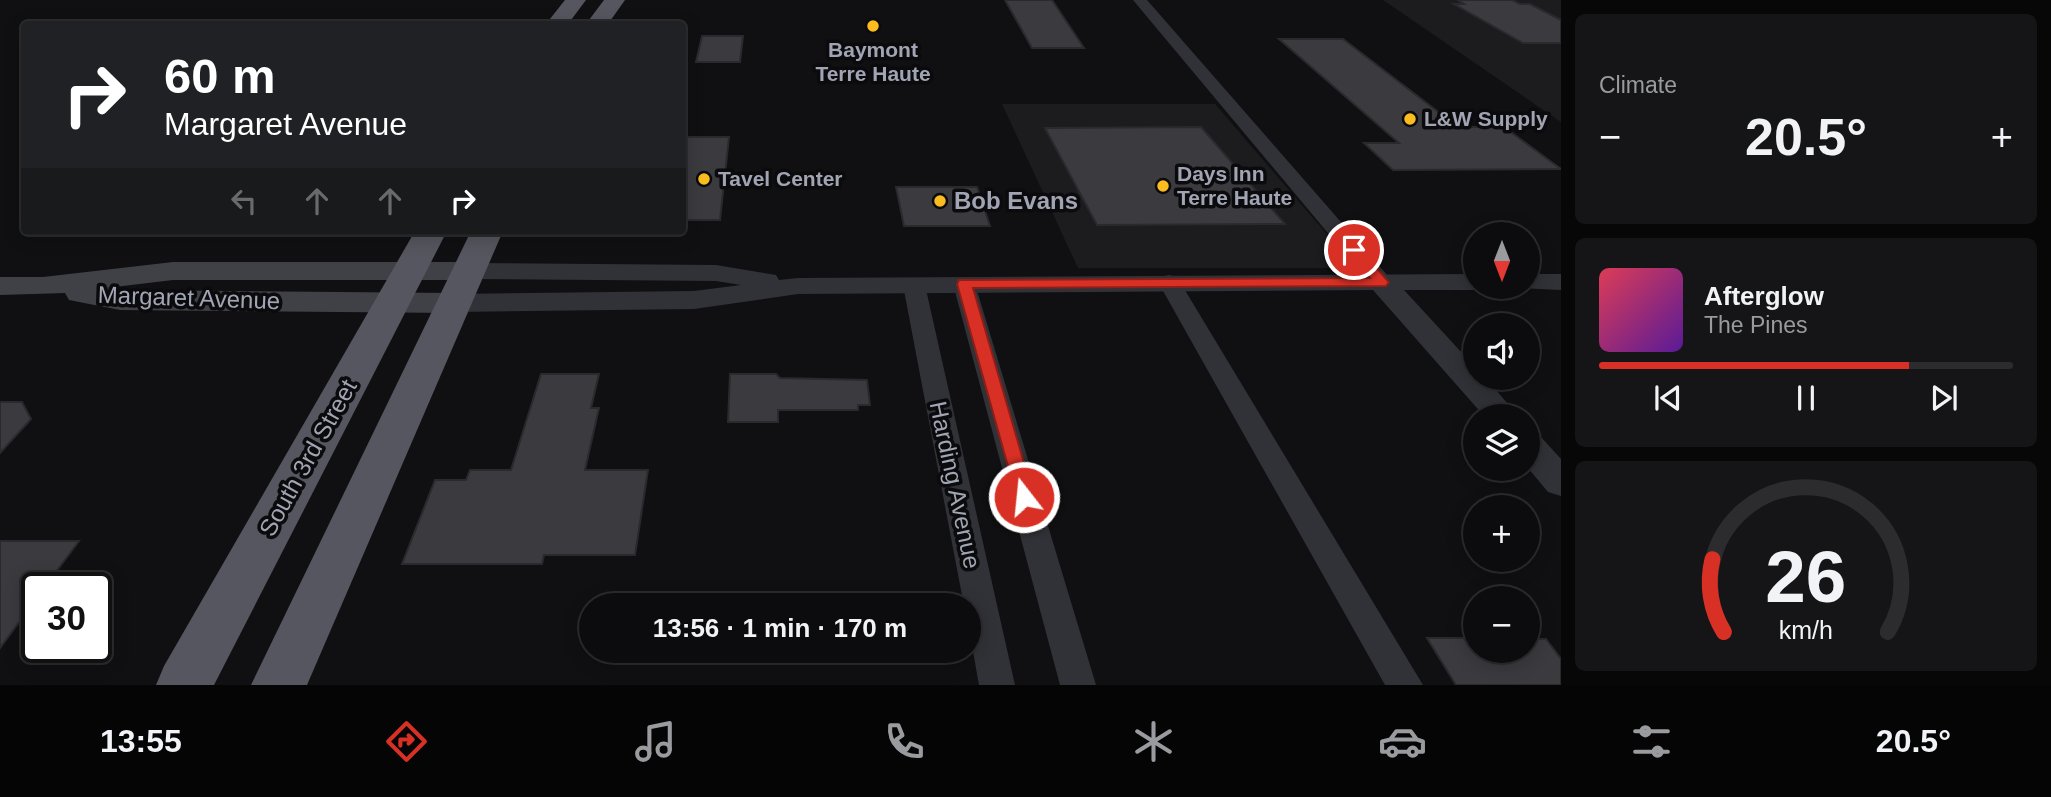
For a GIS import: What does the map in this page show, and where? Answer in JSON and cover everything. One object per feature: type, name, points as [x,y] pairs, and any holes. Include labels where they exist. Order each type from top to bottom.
[{"type":"highway","points":[[559,21],[576,0]]},
{"type":"highway","points":[[599,21],[615,0]]},
{"type":"highway","name":"South 3rd Street","points":[[184,685],[429,235]]},
{"type":"highway","points":[[279,685],[485,235]]},
{"type":"main road","name":"Margaret Avenue","points":[[0,286],[43,286],[120,300],[401,287],[461,287]]},
{"type":"street","points":[[1140,0],[1381,282],[1491,404]]},
{"type":"street","points":[[1169,282],[1405,685]]},
{"type":"street","name":"Margaret Avenue","points":[[461,287],[694,300],[798,286],[1463,282]]},
{"type":"street","points":[[1540,282],[1561,282]]},
{"type":"street","points":[[964,284],[1078,685]]},
{"type":"street","name":"Harding Avenue","points":[[914,285],[997,685]]},
{"type":"street","points":[[1540,458],[1561,482]]},
{"type":"shaded area","points":[[1383,0],[1561,0],[1561,122]]},
{"type":"shaded area","name":"Days Inn Terre Haute","points":[[1002,104],[1215,104],[1356,268],[1078,268]]},
{"type":"building","points":[[1005,0],[1052,0],[1084,48],[1032,48]]},
{"type":"building","points":[[1458,0],[1512,0],[1520,4],[1530,4],[1561,20],[1561,43],[1523,43],[1454,4],[1464,4]]},
{"type":"building","points":[[702,36],[743,36],[740,62],[696,62]]},
{"type":"building","points":[[1279,39],[1343,39],[1458,127],[1504,127],[1561,169],[1393,170],[1364,143],[1399,143]]},
{"type":"building","points":[[1201,127],[1285,224],[1097,225],[1045,128]]},
{"type":"building","name":"Tavel Center","points":[[686,137],[729,137],[720,220],[686,220]]},
{"type":"building","name":"Bob Evans","points":[[896,187],[977,187],[990,226],[904,226]]},
{"type":"building","points":[[541,374],[599,374],[591,408],[599,408],[585,470],[648,470],[635,555],[544,555],[542,564],[402,564],[435,480],[466,480],[470,470],[511,470]]},
{"type":"building","points":[[730,374],[867,380],[870,405],[858,405],[858,410],[778,410],[778,422],[728,422]]},
{"type":"building","points":[[0,402],[22,402],[31,419],[0,453]]},
{"type":"building","points":[[0,541],[79,541],[56,572],[21,572],[21,620],[0,648]]},
{"type":"building","points":[[1427,638],[1463,638],[1463,663],[1540,663],[1540,639],[1546,639],[1561,659],[1561,685],[1456,685]]},
{"type":"place","name":"Baymont Terre Haute","points":[[873,26]]},
{"type":"place","name":"L&W Supply","points":[[1410,119]]},
{"type":"place","name":"Tavel Center","points":[[704,179]]},
{"type":"place","name":"Days Inn Terre Haute","points":[[1163,186]]},
{"type":"place","name":"Bob Evans","points":[[940,201]]},
{"type":"route","points":[[1024,497],[964,284],[1381,282],[1354,250]]}]
